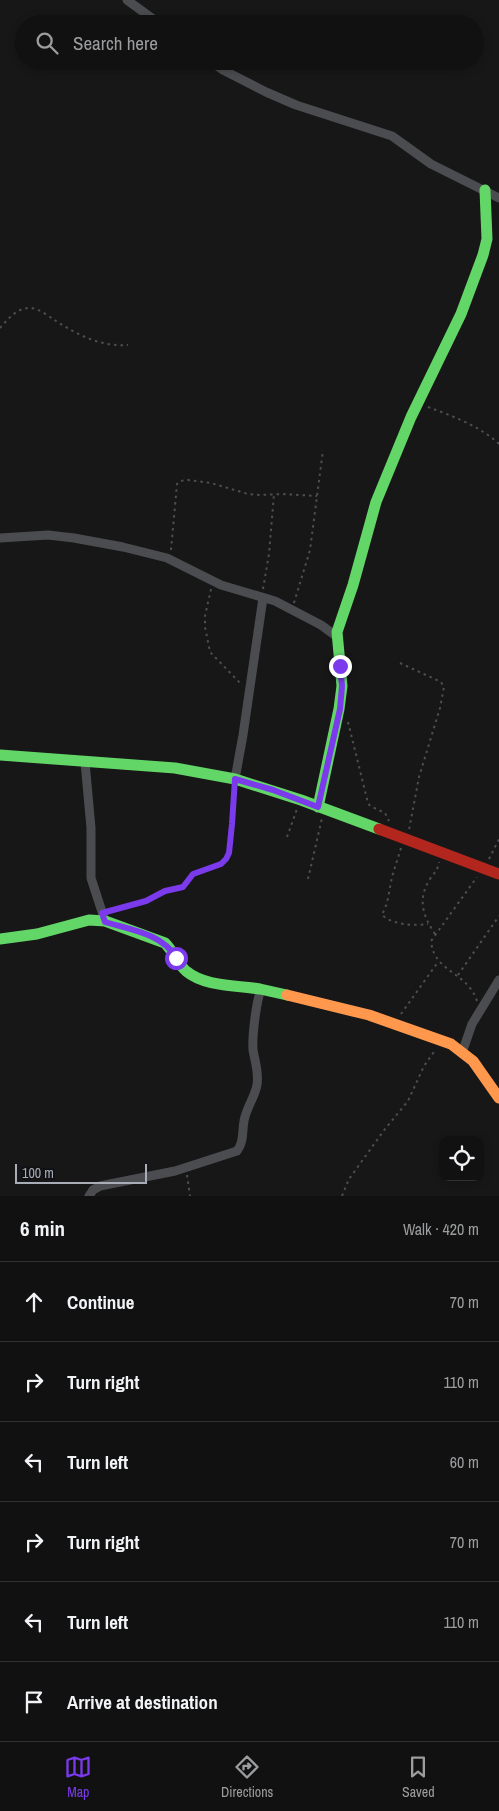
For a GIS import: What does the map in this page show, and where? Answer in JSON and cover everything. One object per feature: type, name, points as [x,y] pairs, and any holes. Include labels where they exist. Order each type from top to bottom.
[{"type":"street","points":[[127,0],[148,15]]},
{"type":"street","points":[[226,70],[257,88],[296,105],[392,136],[431,164],[499,198]]},
{"type":"street","points":[[321,808],[340,709],[342,686],[336,636],[376,502],[418,404],[461,314],[483,255],[486,239],[485,190]]},
{"type":"street","points":[[0,538],[48,535],[74,538],[123,547],[170,559],[213,581],[275,602],[321,625],[336,636]]},
{"type":"street","points":[[235,779],[263,598]]},
{"type":"street","points":[[0,755],[175,768],[235,779],[301,800],[499,874]]},
{"type":"street","points":[[85,762],[91,828],[91,878],[103,917]]},
{"type":"street","points":[[0,939],[37,934],[103,917],[165,944],[172,950],[180,965],[195,977],[205,981],[261,989],[333,1005],[394,1024],[463,1050],[473,1059],[494,1085],[499,1098]]},
{"type":"street","points":[[463,1050],[467,1037],[480,1011],[499,980]]},
{"type":"street","points":[[89,1196],[93,1190],[100,1186],[186,1168],[237,1151],[242,1143],[244,1120],[257,1085],[257,1067],[253,1048],[257,998],[261,989]]},
{"type":"path","points":[[0,328],[21,309],[30,308],[41,311],[77,333],[98,343],[117,346],[128,345]]},
{"type":"path","points":[[418,404],[460,420],[499,444]]},
{"type":"path","points":[[291,610],[310,550],[323,450]]},
{"type":"path","points":[[170,559],[178,482],[192,480],[260,496],[274,494],[317,496]]},
{"type":"path","points":[[263,598],[274,494]]},
{"type":"path","points":[[213,581],[205,616],[205,627],[210,652],[236,681],[249,691]]},
{"type":"path","points":[[400,663],[441,682],[444,687],[440,708],[419,778],[405,839],[382,915],[384,918],[396,922],[412,925],[428,924]]},
{"type":"path","points":[[347,721],[368,803],[370,806],[385,813],[392,834]]},
{"type":"path","points":[[103,917],[146,901],[165,891],[183,887],[193,874],[221,864],[226,859],[229,853],[235,779]]},
{"type":"path","points":[[286,837],[301,800]]},
{"type":"path","points":[[308,879],[321,808]]},
{"type":"path","points":[[480,1011],[474,992],[467,983],[438,962],[432,951],[431,941],[483,869],[499,839]]},
{"type":"path","points":[[435,934],[424,915],[423,898],[429,881],[438,866],[438,852]]},
{"type":"path","points":[[457,976],[499,916]]},
{"type":"path","points":[[394,1024],[438,962]]},
{"type":"path","points":[[342,1196],[354,1172],[385,1128],[408,1101],[424,1066],[442,1041]]},
{"type":"path","points":[[186,1168],[190,1196]]},
{"type":"traffic: fast","points":[[318,807],[339,709],[342,686],[337,632],[353,585],[376,502],[411,417],[461,314],[483,255],[487,239],[485,190]]},
{"type":"traffic: fast","points":[[0,755],[175,768],[235,779],[301,800],[379,829]]},
{"type":"traffic: fast","points":[[0,939],[37,934],[89,920],[105,921],[165,943],[186,971],[202,980],[287,995]]},
{"type":"traffic: slow","points":[[287,995],[369,1015],[451,1044],[473,1061],[499,1098]]},
{"type":"traffic: jam","points":[[379,829],[499,874]]},
{"type":"route","points":[[176,958],[172,950],[165,944],[132,930],[105,922],[102,913],[146,901],[165,891],[183,887],[193,874],[221,864],[226,859],[229,853],[235,779],[273,790],[318,807],[340,709],[342,686],[340,666]]}]
